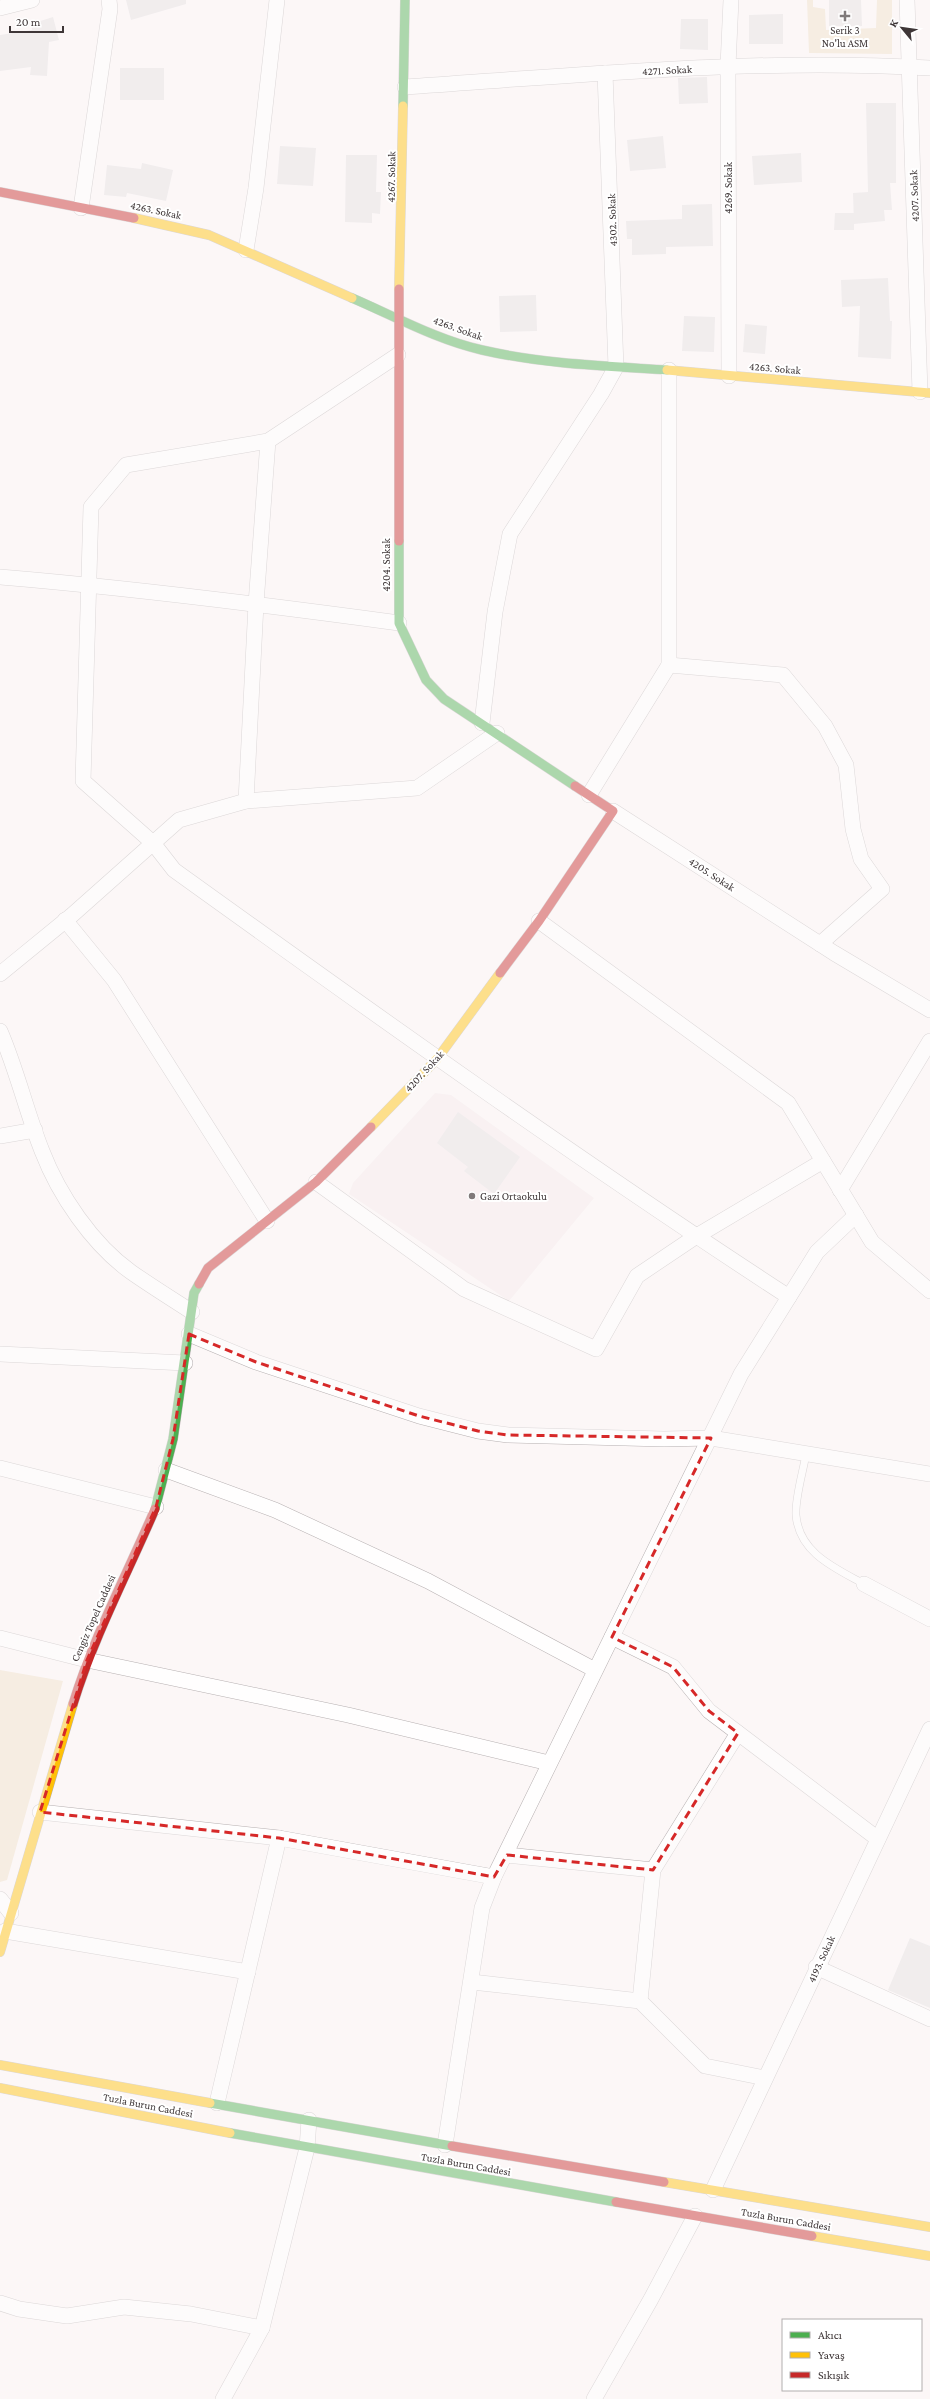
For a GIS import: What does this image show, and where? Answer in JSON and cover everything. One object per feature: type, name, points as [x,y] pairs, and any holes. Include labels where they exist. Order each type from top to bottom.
[{"type":"street","points":[[0,8],[32,0]]},
{"type":"street","points":[[82,208],[110,9],[109,0]]},
{"type":"street","points":[[246,250],[256,188],[277,0]]},
{"type":"street","name":"4267. Sokak","points":[[398,355],[405,87],[405,0]]},
{"type":"street","name":"4269. Sokak","points":[[729,376],[728,66],[731,0]]},
{"type":"street","name":"4207. Sokak","points":[[907,0],[925,392]]},
{"type":"street","name":"4271. Sokak","points":[[405,87],[728,66],[930,68]]},
{"type":"street","name":"4302. Sokak","points":[[605,73],[616,367]]},
{"type":"street","name":"4263. Sokak","points":[[0,192],[197,231],[246,250],[449,340],[482,350],[563,364],[669,370],[925,392]]},
{"type":"street","points":[[398,355],[268,441],[126,465],[91,507],[83,781],[152,844],[174,870],[437,1059],[696,1236],[789,1297]]},
{"type":"street","name":"4204. Sokak","points":[[398,355],[399,623],[426,680],[444,699],[497,733]]},
{"type":"street","points":[[482,723],[495,612],[510,534],[601,394],[616,367]]},
{"type":"street","points":[[589,795],[669,665],[669,370]]},
{"type":"street","points":[[246,801],[256,604],[268,441]]},
{"type":"street","points":[[0,577],[89,584],[399,623]]},
{"type":"street","points":[[669,665],[783,676],[825,726],[846,765],[853,830],[861,859],[882,889],[820,944]]},
{"type":"street","points":[[0,974],[65,920],[179,820],[246,801],[417,788],[497,733]]},
{"type":"street","name":"4205. Sokak","points":[[497,733],[613,811],[820,944],[930,1010]]},
{"type":"street","name":"4207. Sokak","points":[[194,1293],[208,1268],[316,1182],[437,1059],[539,921],[613,811]]},
{"type":"street","points":[[65,920],[114,980],[267,1221]]},
{"type":"street","points":[[539,921],[788,1103],[872,1242],[930,1291]]},
{"type":"street","points":[[0,1030],[35,1130],[56,1181],[79,1216],[104,1246],[130,1271],[192,1312]]},
{"type":"street","points":[[840,1190],[930,1041]]},
{"type":"street","points":[[0,1136],[35,1130]]},
{"type":"street","points":[[316,1182],[464,1289],[596,1349],[637,1276],[696,1236],[823,1161]]},
{"type":"street","points":[[445,2145],[472,1982],[482,1908],[494,1877],[507,1855],[549,1763],[711,1438],[741,1374],[817,1252],[856,1215]]},
{"type":"street","name":"Cengiz Topel Caddesi","points":[[0,1952],[40,1812],[87,1660],[156,1507],[173,1439],[186,1363],[194,1293]]},
{"type":"street","points":[[189,1334],[256,1362],[419,1416],[478,1431],[516,1435],[664,1440],[711,1438],[930,1474]]},
{"type":"street","points":[[0,1354],[186,1363]]},
{"type":"street","points":[[0,1468],[156,1507]]},
{"type":"street","points":[[166,1470],[275,1510],[428,1581],[595,1670]]},
{"type":"street","points":[[864,1584],[930,1618]]},
{"type":"street","points":[[612,1637],[673,1668],[709,1711],[878,1839]]},
{"type":"street","points":[[0,1638],[87,1660],[348,1715],[549,1763]]},
{"type":"street","name":"4193. Sokak","points":[[714,2190],[816,1968],[930,1729]]},
{"type":"street","points":[[640,2001],[653,1870],[738,1732]]},
{"type":"street","points":[[40,1812],[279,1838],[494,1877]]},
{"type":"street","points":[[217,2103],[279,1838]]},
{"type":"street","points":[[507,1855],[653,1870]]},
{"type":"street","points":[[0,1899],[11,1912]]},
{"type":"street","points":[[5,1931],[248,1972]]},
{"type":"street","points":[[816,1968],[930,2019]]},
{"type":"street","points":[[472,1982],[640,2001],[705,2066],[765,2078]]},
{"type":"street","name":"Tuzla Burun Caddesi","points":[[0,2065],[445,2145],[930,2227]]},
{"type":"street","name":"Tuzla Burun Caddesi","points":[[0,2088],[307,2148],[930,2256]]},
{"type":"street","points":[[222,2399],[262,2328],[307,2148],[309,2120]]},
{"type":"street","points":[[594,2399],[651,2299],[695,2216]]},
{"type":"street","points":[[0,2303],[18,2309],[67,2316],[124,2307],[191,2314],[262,2328]]},
{"type":"lane","points":[[806,1454],[796,1514],[799,1529],[806,1544],[816,1556],[864,1584]]},
{"type":"highlighted area","points":[[189,1334],[256,1362],[419,1416],[478,1431],[508,1435],[711,1438],[612,1637],[673,1667],[709,1711],[738,1733],[653,1870],[507,1855],[494,1877],[279,1838],[40,1812],[87,1660],[156,1507],[173,1439]]},
{"type":"shaded area","points":[[807,0],[813,0],[813,7],[825,9],[826,30],[876,28],[877,0],[892,0],[892,54],[809,53]]},
{"type":"shaded area","name":"Gazi Ortaokulu","points":[[435,1093],[451,1095],[594,1198],[509,1301],[349,1194],[353,1183]]},
{"type":"shaded area","points":[[0,1670],[63,1681],[7,1880],[0,1882]]},
{"type":"building","points":[[126,0],[186,0],[186,4],[131,20]]},
{"type":"building","name":"Serik 3 No'lu ASM","points":[[829,0],[861,0],[862,26],[829,26]]},
{"type":"building","points":[[783,14],[783,44],[749,44],[749,15]]},
{"type":"building","points":[[53,17],[59,40],[49,42],[47,76],[30,75],[31,67],[0,71],[0,35],[32,30],[31,24]]},
{"type":"building","points":[[681,19],[708,19],[708,50],[680,49]]},
{"type":"building","points":[[120,68],[164,68],[164,100],[120,100]]},
{"type":"building","points":[[707,77],[708,103],[679,104],[678,78]]},
{"type":"building","points":[[866,103],[896,103],[896,183],[890,183],[892,210],[884,210],[885,221],[854,224],[853,193],[868,192]]},
{"type":"building","points":[[663,136],[666,168],[630,171],[627,140]]},
{"type":"building","points":[[280,146],[316,148],[313,186],[277,184]]},
{"type":"building","points":[[801,153],[802,182],[754,185],[752,156]]},
{"type":"building","points":[[346,155],[377,155],[376,192],[381,192],[380,214],[372,213],[372,223],[345,222]]},
{"type":"building","points":[[142,163],[173,170],[166,201],[127,193],[126,197],[104,195],[107,165],[141,169]]},
{"type":"building","points":[[712,204],[713,246],[666,247],[666,254],[632,255],[632,239],[627,239],[626,221],[682,219],[682,205]]},
{"type":"building","points":[[835,213],[854,213],[854,230],[834,230]]},
{"type":"building","points":[[888,278],[890,321],[892,321],[891,359],[858,357],[860,306],[842,307],[841,280]]},
{"type":"building","points":[[536,295],[537,331],[500,332],[499,296]]},
{"type":"building","points":[[684,316],[715,317],[714,352],[682,351]]},
{"type":"building","points":[[745,324],[767,326],[765,354],[743,352]]},
{"type":"building","points":[[458,1112],[520,1157],[494,1194],[464,1171],[468,1167],[437,1143]]},
{"type":"building","points":[[910,1938],[930,1946],[930,2008],[888,1990]]},
{"type":"traffic: fast","points":[[403,106],[405,0]]},
{"type":"traffic: fast","points":[[352,298],[432,334],[465,346],[482,350],[505,355],[597,366],[667,370]]},
{"type":"traffic: fast","points":[[399,541],[399,623],[426,680],[444,699],[575,786]]},
{"type":"traffic: fast","points":[[155,1509],[173,1439],[194,1293],[199,1284]]},
{"type":"traffic: fast","points":[[210,2103],[452,2146]]},
{"type":"traffic: fast","points":[[230,2133],[616,2202]]},
{"type":"traffic: slow","points":[[399,289],[403,106]]},
{"type":"traffic: slow","points":[[134,218],[209,235],[352,298]]},
{"type":"traffic: slow","points":[[667,370],[930,393]]},
{"type":"traffic: slow","points":[[371,1127],[437,1059],[500,973]]},
{"type":"traffic: slow","points":[[0,1952],[73,1704]]},
{"type":"traffic: slow","points":[[0,2065],[210,2103]]},
{"type":"traffic: slow","points":[[0,2088],[230,2133]]},
{"type":"traffic: slow","points":[[664,2182],[930,2227]]},
{"type":"traffic: slow","points":[[812,2236],[930,2256]]},
{"type":"traffic: jam","points":[[0,192],[134,218]]},
{"type":"traffic: jam","points":[[399,289],[399,541]]},
{"type":"traffic: jam","points":[[500,973],[539,921],[613,811],[575,786]]},
{"type":"traffic: jam","points":[[199,1284],[208,1268],[316,1182],[371,1127]]},
{"type":"traffic: jam","points":[[73,1704],[81,1679],[101,1630],[155,1509]]},
{"type":"traffic: jam","points":[[452,2146],[664,2182]]},
{"type":"traffic: jam","points":[[616,2202],[812,2236]]},
{"type":"place","name":"Serik 3 No'lu ASM","points":[[845,16]]},
{"type":"place","name":"Gazi Ortaokulu","points":[[472,1196]]}]
